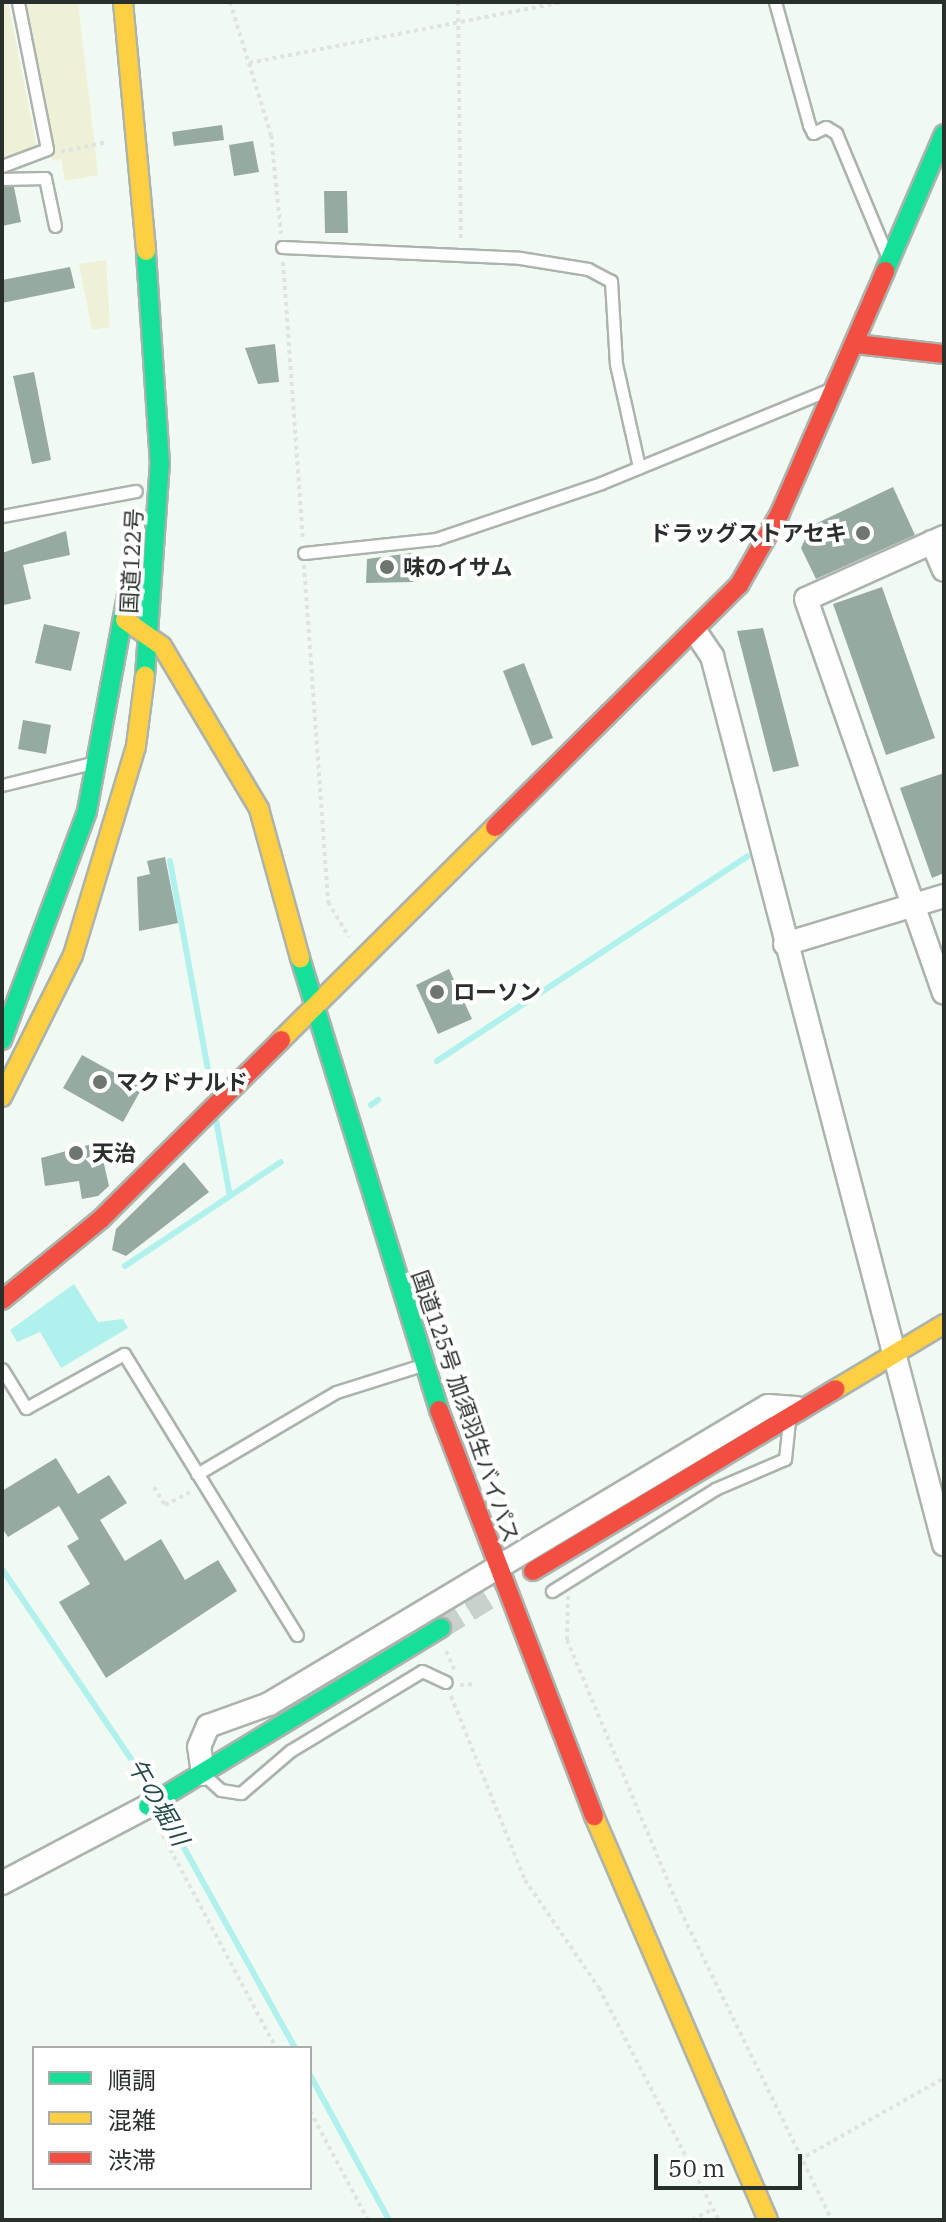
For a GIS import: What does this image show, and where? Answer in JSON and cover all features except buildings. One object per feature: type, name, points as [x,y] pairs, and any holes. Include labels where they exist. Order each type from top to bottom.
[{"type":"main road","name":"国道122号","points":[[2,1097],[73,955],[136,746],[151,633],[160,464],[155,341],[123,2]]},
{"type":"main road","points":[[107,64],[135,415]]},
{"type":"main road","points":[[2,1300],[101,1219],[697,634],[760,550],[856,344],[944,134]]},
{"type":"main road","points":[[856,344],[944,354]]},
{"type":"main road","name":"国道122号","points":[[133,520],[136,483]]},
{"type":"main road","name":"国道122号","points":[[2,1040],[60,897],[100,761],[125,620],[129,577]]},
{"type":"main road","points":[[125,620],[151,633]]},
{"type":"main road","name":"国道125号 加須羽生バイパス","points":[[151,633],[221,740],[259,809],[315,1009],[423,1364],[628,1903],[768,2220]]},
{"type":"main road","points":[[188,728],[221,740]]},
{"type":"main road","points":[[136,746],[161,729]]},
{"type":"main road","points":[[533,1571],[792,1411],[944,1324]]},
{"type":"main road","points":[[148,1806],[442,1636]]},
{"type":"street","points":[[944,570],[938,539],[806,599],[911,906],[944,992]]},
{"type":"street","points":[[697,634],[712,656],[944,1544]]},
{"type":"street","points":[[785,944],[944,896]]},
{"type":"street","points":[[203,1774],[199,1747],[208,1726],[269,1704],[768,1406],[792,1411]]},
{"type":"street","points":[[2,1883],[148,1806]]},
{"type":"lane","points":[[2,166],[46,154],[18,2]]},
{"type":"lane","points":[[775,2],[809,125],[813,133],[826,127],[836,133],[879,250],[890,259]]},
{"type":"lane","points":[[2,179],[45,178],[55,226]]},
{"type":"lane","points":[[282,247],[588,269],[611,281],[616,364],[639,467]]},
{"type":"lane","points":[[304,553],[436,539],[639,467],[835,390]]},
{"type":"lane","points":[[2,516],[136,483]]},
{"type":"lane","points":[[2,785],[100,761]]},
{"type":"lane","points":[[2,1369],[26,1408],[124,1354],[297,1635]]},
{"type":"lane","points":[[197,1474],[336,1392],[423,1364]]},
{"type":"lane","points":[[552,1591],[715,1489],[785,1459],[792,1411]]},
{"type":"lane","points":[[203,1774],[221,1790],[241,1793],[290,1751],[422,1671],[446,1682]]},
{"type":"path","points":[[230,2],[271,135],[282,247],[328,902],[368,957]]},
{"type":"path","points":[[458,2],[461,258]]},
{"type":"path","points":[[249,63],[562,2]]},
{"type":"path","points":[[46,154],[115,141]]},
{"type":"path","points":[[154,1487],[165,1505],[190,1492]]},
{"type":"path","points":[[566,1623],[680,1910],[799,2160],[832,2220]]},
{"type":"path","points":[[442,1636],[456,1673]]},
{"type":"path","points":[[446,1682],[525,1880],[599,1988],[719,2220]]},
{"type":"path","points":[[148,1806],[275,2046]]},
{"type":"path","points":[[799,2160],[944,2078]]},
{"type":"path","points":[[312,2115],[368,2220]]},
{"type":"path","points":[[692,2220],[713,2209]]},
{"type":"green space","points":[[2,2],[8,2],[37,149],[2,158]]},
{"type":"green space","points":[[24,2],[78,2],[98,175],[65,181],[61,159],[53,160]]},
{"type":"green space","points":[[106,260],[110,327],[92,330],[79,264]]},
{"type":"water","points":[[74,1284],[98,1322],[123,1319],[128,1328],[61,1368],[40,1332],[17,1342],[10,1330]]},
{"type":"waterway","points":[[437,1061],[748,856]]},
{"type":"waterway","points":[[170,861],[212,1093]]},
{"type":"waterway","points":[[371,1105],[378,1100]]},
{"type":"waterway","points":[[216,1120],[230,1196]]},
{"type":"waterway","points":[[125,1266],[281,1162]]},
{"type":"waterway","name":"午の堀川","points":[[2,1569],[153,1791]]},
{"type":"waterway","name":"午の堀川","points":[[162,1808],[294,2046]]},
{"type":"waterway","name":"午の堀川","points":[[312,2079],[389,2220]]},
{"type":"tunnel","points":[[441,1628],[515,1582]]},
{"type":"traffic: fast","points":[[885,271],[944,134]]},
{"type":"traffic: fast","points":[[145,676],[160,464],[146,251]]},
{"type":"traffic: fast","points":[[2,1040],[87,811],[127,595]]},
{"type":"traffic: fast","points":[[300,958],[439,1410]]},
{"type":"traffic: fast","points":[[148,1806],[441,1628]]},
{"type":"traffic: slow","points":[[123,2],[146,251]]},
{"type":"traffic: slow","points":[[125,620],[162,646],[259,809],[300,958]]},
{"type":"traffic: slow","points":[[2,1097],[73,955],[136,746],[145,676]]},
{"type":"traffic: slow","points":[[281,1040],[495,827]]},
{"type":"traffic: slow","points":[[836,1389],[944,1324]]},
{"type":"traffic: slow","points":[[594,1816],[768,2220]]},
{"type":"traffic: jam","points":[[495,827],[739,585],[780,513],[885,271]]},
{"type":"traffic: jam","points":[[856,344],[944,354]]},
{"type":"traffic: jam","points":[[2,1300],[101,1219],[281,1040]]},
{"type":"traffic: jam","points":[[533,1571],[836,1389]]},
{"type":"traffic: jam","points":[[439,1410],[594,1816]]},
{"type":"place","name":"ドラッグストアセキ","points":[[863,533]]},
{"type":"place","name":"味のイサム","points":[[387,567]]},
{"type":"place","name":"ローソン","points":[[437,992]]},
{"type":"place","name":"マクドナルド","points":[[100,1082]]},
{"type":"place","name":"天治","points":[[76,1153]]}]
